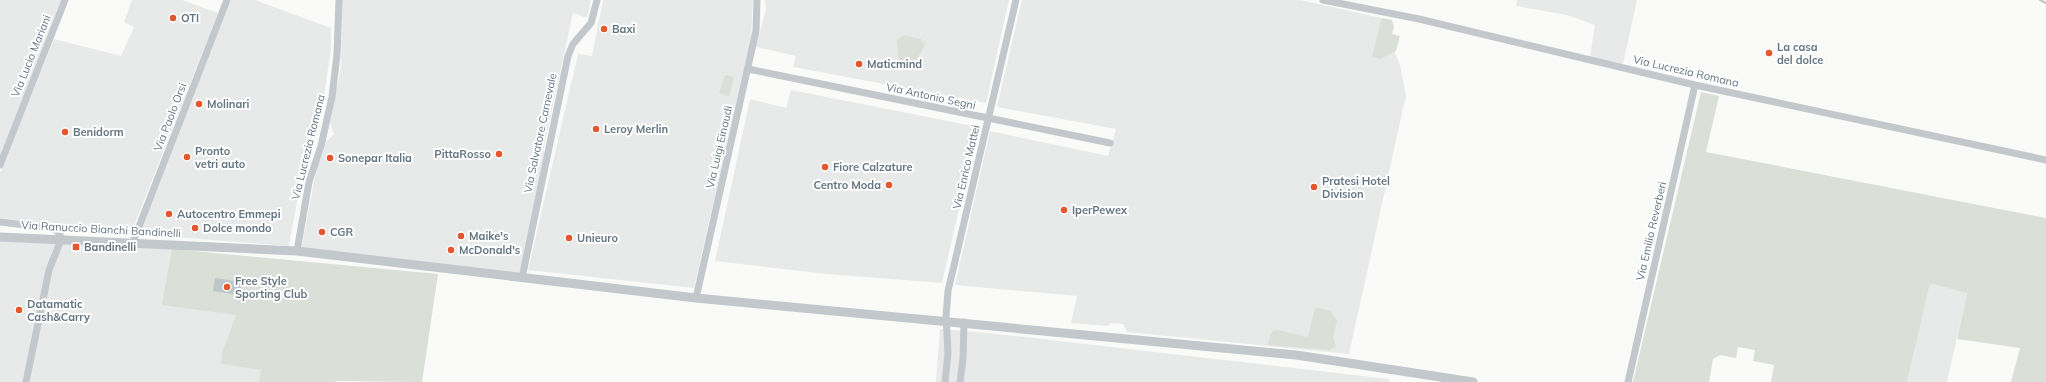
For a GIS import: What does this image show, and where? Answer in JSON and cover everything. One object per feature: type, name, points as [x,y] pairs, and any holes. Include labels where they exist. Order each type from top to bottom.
[{"type":"street","name":"Via Lucio Mariani","points":[[0,165],[65,0]]},
{"type":"street","name":"Via Paolo Orsi","points":[[133,242],[227,0]]},
{"type":"street","name":"Via Lucrezia Romana","points":[[296,252],[309,182],[322,146],[332,97],[337,55],[339,0]]},
{"type":"street","name":"Via Salvatore Carnevale","points":[[522,278],[568,56],[574,44],[591,23],[597,0]]},
{"type":"street","name":"Via Luigi Einaudi","points":[[696,298],[748,69],[757,22],[757,0]]},
{"type":"street","name":"Via Enrico Mattei","points":[[946,319],[948,291],[1016,0]]},
{"type":"street","name":"Via Lucrezia Romana","points":[[1323,0],[1419,19],[1695,85],[2046,160]]},
{"type":"street","name":"Via Antonio Segni","points":[[748,69],[1110,143]]},
{"type":"street","name":"Via Emilio Reverberi","points":[[1628,382],[1695,85]]},
{"type":"street","points":[[0,222],[53,229],[60,234],[61,240],[49,270],[26,382]]},
{"type":"street","name":"Via Ranuccio Bianchi Bandinelli","points":[[0,237],[133,242],[296,252],[696,298],[946,319],[1296,354],[1473,382]]},
{"type":"street","points":[[945,382],[948,353],[946,319]]},
{"type":"street","points":[[960,382],[963,359],[964,322]]},
{"type":"shaded area","points":[[0,0],[61,0],[0,156]]},
{"type":"shaded area","points":[[132,0],[182,0],[218,13],[132,231],[67,227],[0,218],[0,173],[54,39],[121,56],[134,27],[124,22]]},
{"type":"shaded area","points":[[231,0],[255,0],[331,28],[331,48],[323,103],[302,174],[289,246],[138,234]]},
{"type":"shaded area","points":[[342,0],[591,0],[587,18],[573,13],[543,151],[546,153],[520,274],[301,250],[316,171],[326,142],[334,134],[330,123],[341,67]]},
{"type":"shaded area","points":[[603,0],[753,0],[751,38],[694,288],[528,270],[578,54],[592,56]]},
{"type":"shaded area","points":[[765,0],[1009,0],[986,103],[793,67],[796,56],[756,47],[766,10]]},
{"type":"shaded area","points":[[1022,0],[1300,0],[1381,18],[1400,65],[1406,95],[1349,354],[1127,332],[1123,324],[1111,323],[1108,326],[1071,323],[1077,296],[955,285],[990,131],[1108,156],[1116,129],[997,107]]},
{"type":"shaded area","points":[[1517,0],[1637,0],[1623,64],[1590,57],[1595,25],[1567,15],[1516,6]]},
{"type":"shaded area","points":[[1382,18],[1392,20],[1394,27],[1392,34],[1400,36],[1396,51],[1380,59],[1372,57]]},
{"type":"shaded area","points":[[903,35],[921,39],[925,45],[912,68],[908,70],[901,68],[899,64],[897,40]]},
{"type":"shaded area","points":[[725,75],[734,77],[729,96],[719,93]]},
{"type":"shaded area","points":[[791,90],[978,127],[942,283],[827,274],[715,261],[750,99],[786,108]]},
{"type":"shaded area","points":[[1701,92],[1719,96],[1706,152],[2046,218],[2046,382],[2011,382],[2020,348],[1957,339],[1967,293],[1930,283],[1907,382],[1771,382],[1774,365],[1753,361],[1755,350],[1738,347],[1736,358],[1720,355],[1713,359],[1709,382],[1633,382]]},
{"type":"shaded area","points":[[0,241],[172,249],[236,315],[222,352],[221,364],[262,370],[259,382],[0,382]]},
{"type":"shaded area","points":[[172,249],[438,274],[422,382],[259,382],[261,370],[221,364],[222,352],[236,315],[162,305]]},
{"type":"shaded area","name":"Free Style Sporting Club","points":[[215,278],[242,282],[240,295],[213,291]]},
{"type":"shaded area","points":[[1930,282],[1967,292],[1947,382],[1907,382]]},
{"type":"shaded area","points":[[1315,307],[1330,311],[1337,320],[1333,338],[1336,346],[1330,350],[1268,345],[1270,335],[1273,331],[1277,330],[1308,337]]},
{"type":"shaded area","points":[[940,329],[989,333],[1389,379],[1389,382],[936,382]]},
{"type":"waterway","points":[[2040,0],[2046,3]]},
{"type":"place","name":"OTI","points":[[173,18]]},
{"type":"place","name":"Baxi","points":[[604,29]]},
{"type":"place","name":"La casa del dolce","points":[[1769,53]]},
{"type":"place","name":"Maticmind","points":[[859,64]]},
{"type":"place","name":"Molinari","points":[[199,104]]},
{"type":"place","name":"Leroy Merlin","points":[[596,129]]},
{"type":"place","name":"Benidorm","points":[[65,132]]},
{"type":"place","name":"PittaRosso","points":[[499,154]]},
{"type":"place","name":"Pronto vetri auto","points":[[187,157]]},
{"type":"place","name":"Sonepar Italia","points":[[330,158]]},
{"type":"place","name":"Fiore Calzature","points":[[825,167]]},
{"type":"place","name":"Centro Moda","points":[[889,185]]},
{"type":"place","name":"Pratesi Hotel Division","points":[[1314,187]]},
{"type":"place","name":"IperPewex","points":[[1064,210]]},
{"type":"place","name":"Autocentro Emmepi","points":[[169,214]]},
{"type":"place","name":"Dolce mondo","points":[[195,228]]},
{"type":"place","name":"CGR","points":[[322,232]]},
{"type":"place","name":"Maike's","points":[[461,236]]},
{"type":"place","name":"Unieuro","points":[[569,238]]},
{"type":"place","name":"Bandinelli","points":[[76,247]]},
{"type":"place","name":"McDonald's","points":[[451,250]]},
{"type":"place","name":"Free Style Sporting Club","points":[[227,287]]},
{"type":"place","name":"Datamatic Cash&Carry","points":[[19,310]]}]
